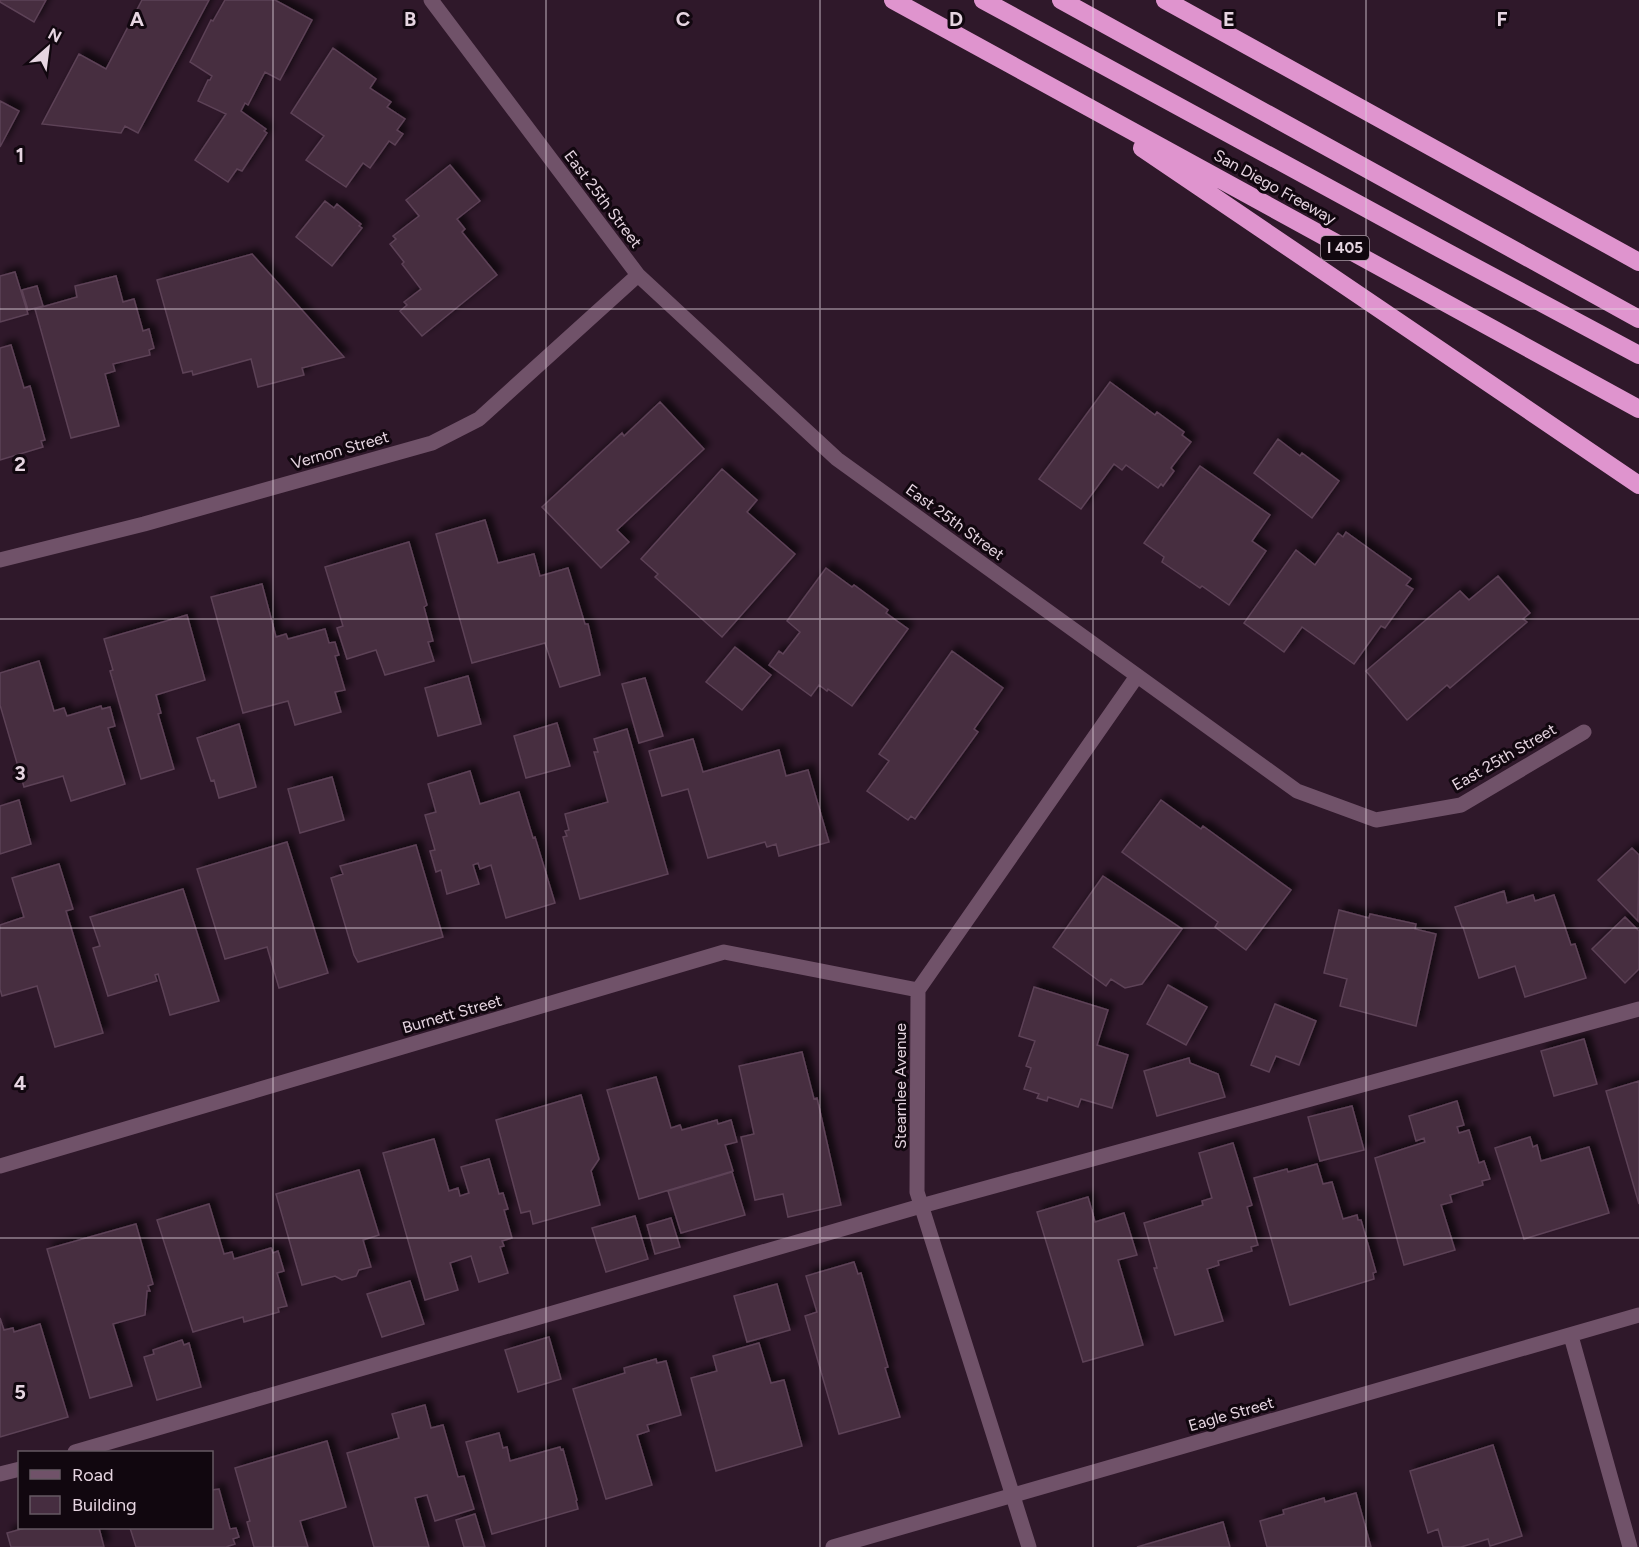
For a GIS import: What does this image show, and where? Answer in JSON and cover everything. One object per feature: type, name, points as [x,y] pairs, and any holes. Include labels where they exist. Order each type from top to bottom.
[{"type":"highway","name":"San Diego Freeway","points":[[893,0],[1639,409]]},
{"type":"highway","points":[[983,0],[1639,355]]},
{"type":"highway","points":[[1061,0],[1639,319]]},
{"type":"highway","points":[[1165,0],[1639,262]]},
{"type":"highway","points":[[1051,87],[1639,485]]},
{"type":"street","name":"East 25th Street","points":[[431,0],[638,275],[837,459],[1297,791],[1376,820],[1461,805],[1584,732]]},
{"type":"street","name":"Vernon Street","points":[[0,560],[144,524],[432,442],[479,419],[638,275]]},
{"type":"street","points":[[918,990],[1137,676]]},
{"type":"street","name":"Burnett Street","points":[[0,1166],[724,952],[918,990]]},
{"type":"street","name":"Stearnlee Avenue","points":[[918,990],[917,1192],[1029,1547]]},
{"type":"street","points":[[78,1451],[921,1206],[1639,1010]]},
{"type":"street","name":"Eagle Street","points":[[833,1547],[1639,1315]]},
{"type":"street","points":[[1571,1336],[1630,1547]]},
{"type":"street","points":[[0,1474],[18,1470]]},
{"type":"building","points":[[0,0],[46,0],[34,22]]},
{"type":"building","points":[[142,0],[209,0],[138,133],[125,126],[121,133],[42,124],[79,54],[106,69]]},
{"type":"building","points":[[225,0],[275,0],[312,20],[280,80],[265,72],[248,105],[245,103],[241,111],[266,129],[264,131],[267,133],[242,171],[237,169],[228,182],[195,160],[226,114],[198,101],[212,76],[190,62],[211,20],[213,21]]},
{"type":"building","points":[[333,48],[376,79],[370,88],[391,102],[387,107],[405,119],[397,130],[403,134],[395,145],[389,141],[370,168],[363,163],[346,187],[306,160],[324,136],[291,113]]},
{"type":"building","points":[[0,101],[19,111],[0,147]]},
{"type":"building","points":[[450,165],[480,201],[457,219],[465,229],[462,232],[497,275],[422,336],[400,311],[407,305],[404,302],[421,289],[390,244],[396,239],[393,236],[419,216],[406,200]]},
{"type":"building","points":[[325,201],[334,208],[337,204],[361,224],[359,226],[362,228],[332,266],[296,237]]},
{"type":"building","points":[[252,254],[344,357],[302,368],[304,375],[258,387],[251,359],[193,375],[192,371],[183,373],[157,280]]},
{"type":"building","points":[[15,272],[28,314],[0,322],[0,276]]},
{"type":"building","points":[[116,276],[123,302],[134,299],[143,331],[149,329],[154,348],[149,350],[150,355],[113,364],[115,371],[105,374],[119,426],[71,438],[35,309],[77,297],[75,286]]},
{"type":"building","points":[[37,286],[43,306],[28,310],[22,290]]},
{"type":"building","points":[[11,345],[24,388],[30,386],[45,440],[41,441],[43,447],[0,460],[0,348]]},
{"type":"building","points":[[1110,382],[1155,415],[1157,412],[1184,432],[1182,435],[1191,442],[1171,468],[1174,471],[1163,486],[1161,484],[1158,488],[1126,465],[1122,470],[1114,464],[1081,509],[1039,479]]},
{"type":"building","points":[[660,402],[704,449],[617,530],[629,542],[601,568],[542,507],[622,433],[624,436]]},
{"type":"building","points":[[1278,439],[1300,456],[1302,453],[1339,481],[1312,518],[1254,473]]},
{"type":"building","points":[[1200,466],[1270,515],[1252,541],[1266,551],[1229,605],[1162,562],[1164,557],[1144,543]]},
{"type":"building","points":[[722,469],[757,500],[747,512],[795,554],[722,637],[655,577],[658,574],[641,559]]},
{"type":"building","points":[[485,520],[498,563],[534,554],[540,576],[568,568],[585,624],[588,624],[600,675],[560,687],[545,643],[472,663],[436,534]]},
{"type":"building","points":[[1346,532],[1411,579],[1406,585],[1413,589],[1385,628],[1381,626],[1354,664],[1302,627],[1284,652],[1244,623],[1296,550],[1315,565],[1338,533],[1343,537]]},
{"type":"building","points":[[409,542],[427,605],[424,607],[433,641],[428,642],[434,661],[385,675],[376,650],[347,659],[337,628],[343,626],[325,567]]},
{"type":"building","points":[[826,568],[888,610],[886,613],[908,629],[852,706],[819,685],[811,696],[769,665],[779,651],[783,654],[800,632],[787,621]]},
{"type":"building","points":[[1498,576],[1530,613],[1523,619],[1527,622],[1450,688],[1447,685],[1407,720],[1366,671],[1460,591],[1469,600]]},
{"type":"building","points":[[262,584],[276,637],[286,634],[288,639],[325,629],[329,643],[335,642],[339,655],[335,656],[345,690],[335,692],[341,712],[295,725],[288,701],[243,713],[211,597]]},
{"type":"building","points":[[187,615],[205,680],[156,695],[161,713],[158,714],[174,769],[141,779],[110,671],[113,670],[104,639]]},
{"type":"building","points":[[735,647],[771,675],[742,710],[706,682]]},
{"type":"building","points":[[952,651],[1003,688],[974,729],[978,732],[915,819],[911,816],[908,820],[867,791],[889,761],[879,754]]},
{"type":"building","points":[[39,661],[54,711],[64,708],[67,716],[101,706],[102,709],[110,707],[115,726],[108,728],[125,784],[71,801],[63,776],[24,787],[0,705],[0,673]]},
{"type":"building","points":[[468,676],[481,724],[438,736],[425,688]]},
{"type":"building","points":[[645,678],[663,736],[639,743],[622,684]]},
{"type":"building","points":[[557,723],[570,766],[526,778],[514,736]]},
{"type":"building","points":[[239,724],[256,787],[219,798],[197,738]]},
{"type":"building","points":[[627,729],[668,874],[580,899],[563,837],[567,836],[565,831],[569,830],[565,814],[608,802],[594,752],[598,752],[594,739]]},
{"type":"building","points":[[693,739],[703,772],[779,750],[786,776],[808,770],[829,842],[779,856],[776,844],[767,847],[765,842],[708,858],[688,789],[662,796],[649,751]]},
{"type":"building","points":[[470,771],[480,804],[519,792],[555,903],[506,918],[491,865],[480,869],[478,863],[473,865],[479,884],[447,894],[441,870],[436,872],[430,851],[435,850],[425,815],[436,812],[428,784]]},
{"type":"building","points":[[332,777],[344,820],[300,833],[288,789]]},
{"type":"building","points":[[19,800],[31,844],[0,854],[0,806]]},
{"type":"building","points":[[1161,800],[1201,829],[1203,826],[1291,890],[1246,950],[1215,927],[1218,922],[1122,852]]},
{"type":"building","points":[[287,842],[328,973],[279,988],[267,947],[225,959],[197,869]]},
{"type":"building","points":[[416,845],[443,937],[358,962],[331,878],[343,874],[340,866]]},
{"type":"building","points":[[1632,848],[1639,855],[1638,921],[1598,880]]},
{"type":"building","points":[[59,864],[73,909],[66,911],[103,1033],[55,1047],[37,986],[2,996],[0,989],[0,925],[24,917],[12,878]]},
{"type":"building","points":[[1103,876],[1182,929],[1142,984],[1125,988],[1111,979],[1106,986],[1053,947]]},
{"type":"building","points":[[183,889],[219,1001],[170,1015],[158,974],[155,975],[157,981],[108,996],[93,948],[100,946],[90,917]]},
{"type":"building","points":[[1504,891],[1507,903],[1533,895],[1535,901],[1554,895],[1571,945],[1575,944],[1586,978],[1525,997],[1515,966],[1479,978],[1455,907]]},
{"type":"building","points":[[1339,910],[1369,918],[1370,914],[1416,924],[1415,929],[1436,934],[1416,1026],[1340,1006],[1347,979],[1324,973]]},
{"type":"building","points":[[1625,917],[1639,931],[1639,969],[1625,983],[1592,949]]},
{"type":"building","points":[[1168,985],[1207,1007],[1186,1045],[1147,1024]]},
{"type":"building","points":[[1034,987],[1108,1010],[1097,1045],[1128,1055],[1112,1108],[1081,1099],[1078,1107],[1048,1097],[1047,1101],[1037,1098],[1039,1094],[1024,1089],[1031,1068],[1026,1066],[1035,1041],[1019,1036]]},
{"type":"building","points":[[1275,1004],[1316,1021],[1299,1065],[1276,1056],[1269,1072],[1251,1065]]},
{"type":"building","points":[[1584,1039],[1597,1084],[1554,1096],[1541,1051]]},
{"type":"building","points":[[802,1052],[814,1099],[817,1098],[841,1205],[788,1217],[783,1194],[755,1200],[741,1137],[754,1134],[739,1066]]},
{"type":"building","points":[[1189,1058],[1190,1063],[1218,1074],[1225,1097],[1157,1116],[1144,1071]]},
{"type":"building","points":[[656,1077],[671,1128],[680,1125],[682,1130],[717,1120],[718,1124],[731,1120],[737,1142],[725,1145],[733,1171],[639,1199],[607,1090]]},
{"type":"building","points":[[1639,1081],[1639,1204],[1606,1091]]},
{"type":"building","points":[[581,1095],[599,1159],[591,1171],[600,1205],[533,1224],[530,1211],[521,1213],[496,1120]]},
{"type":"building","points":[[1457,1101],[1464,1125],[1457,1127],[1459,1133],[1469,1130],[1479,1163],[1484,1161],[1490,1179],[1482,1181],[1483,1185],[1450,1195],[1452,1202],[1441,1205],[1455,1250],[1404,1265],[1375,1158],[1425,1142],[1424,1138],[1416,1141],[1409,1116]]},
{"type":"building","points":[[1352,1106],[1364,1150],[1320,1161],[1308,1117]]},
{"type":"building","points":[[1530,1137],[1533,1147],[1537,1145],[1541,1161],[1589,1147],[1609,1213],[1524,1239],[1495,1148]]},
{"type":"building","points":[[434,1139],[449,1191],[458,1188],[460,1196],[469,1193],[461,1167],[489,1159],[499,1194],[503,1193],[508,1209],[504,1210],[512,1238],[502,1241],[504,1246],[500,1247],[508,1273],[479,1282],[471,1256],[450,1263],[458,1290],[425,1300],[383,1153]]},
{"type":"building","points":[[1233,1143],[1252,1205],[1247,1207],[1258,1245],[1251,1247],[1252,1251],[1218,1261],[1219,1265],[1207,1269],[1223,1321],[1175,1335],[1154,1268],[1157,1268],[1144,1223],[1203,1205],[1202,1201],[1212,1198],[1199,1153]]},
{"type":"building","points":[[1317,1164],[1323,1184],[1332,1182],[1343,1219],[1357,1215],[1358,1220],[1361,1220],[1376,1272],[1373,1273],[1374,1279],[1290,1305],[1254,1178]]},
{"type":"building","points":[[359,1170],[379,1235],[363,1240],[371,1267],[359,1270],[356,1276],[342,1280],[335,1276],[302,1285],[276,1194]]},
{"type":"building","points":[[732,1172],[745,1215],[681,1233],[668,1191]]},
{"type":"building","points":[[1088,1197],[1095,1222],[1124,1213],[1137,1255],[1118,1260],[1143,1345],[1083,1362],[1037,1212]]},
{"type":"building","points":[[209,1204],[224,1254],[232,1252],[234,1259],[271,1248],[273,1253],[278,1251],[284,1271],[277,1273],[287,1306],[278,1308],[279,1312],[244,1322],[243,1317],[193,1332],[157,1220]]},
{"type":"building","points":[[635,1216],[648,1259],[606,1272],[592,1228]]},
{"type":"building","points":[[671,1218],[680,1247],[655,1254],[647,1225]]},
{"type":"building","points":[[136,1224],[153,1284],[148,1286],[150,1291],[147,1291],[145,1315],[113,1324],[132,1386],[90,1398],[47,1249]]},
{"type":"building","points":[[854,1262],[858,1274],[861,1273],[900,1417],[839,1434],[805,1316],[817,1312],[806,1276]]},
{"type":"building","points":[[410,1281],[424,1324],[382,1337],[367,1294]]},
{"type":"building","points":[[777,1284],[790,1330],[747,1342],[734,1296]]},
{"type":"building","points":[[0,1318],[4,1330],[13,1328],[14,1332],[40,1324],[68,1417],[0,1437]]},
{"type":"building","points":[[549,1337],[561,1379],[518,1392],[505,1350]]},
{"type":"building","points":[[182,1340],[184,1345],[189,1343],[201,1387],[157,1400],[144,1357],[154,1354],[153,1350]]},
{"type":"building","points":[[759,1343],[771,1383],[784,1380],[802,1446],[716,1471],[691,1378],[717,1371],[713,1356]]},
{"type":"building","points":[[656,1359],[657,1363],[666,1361],[681,1415],[647,1425],[649,1431],[637,1435],[652,1485],[606,1499],[573,1389],[625,1373],[624,1368]]},
{"type":"building","points":[[425,1405],[431,1428],[443,1425],[458,1477],[464,1476],[474,1509],[435,1521],[427,1495],[415,1498],[429,1547],[374,1547],[347,1453],[399,1438],[392,1414]]},
{"type":"building","points":[[499,1433],[503,1448],[507,1447],[510,1461],[560,1447],[561,1450],[563,1449],[578,1509],[492,1534],[466,1442]]},
{"type":"building","points":[[327,1441],[346,1507],[300,1521],[308,1547],[254,1547],[247,1522],[250,1521],[235,1468]]},
{"type":"building","points":[[1493,1445],[1522,1536],[1490,1546],[1488,1539],[1461,1547],[1443,1547],[1438,1529],[1428,1533],[1410,1471]]},
{"type":"building","points":[[219,1489],[230,1529],[236,1528],[239,1537],[233,1539],[235,1544],[226,1547],[136,1547],[130,1529],[213,1529],[213,1490]]},
{"type":"building","points":[[1356,1493],[1371,1547],[1267,1547],[1260,1521],[1284,1514],[1283,1510],[1324,1498],[1325,1502]]},
{"type":"building","points":[[475,1514],[485,1547],[464,1547],[456,1520]]},
{"type":"building","points":[[1223,1522],[1230,1547],[1137,1547]]},
{"type":"building","points":[[21,1529],[99,1529],[104,1547],[11,1547],[7,1533]]}]
